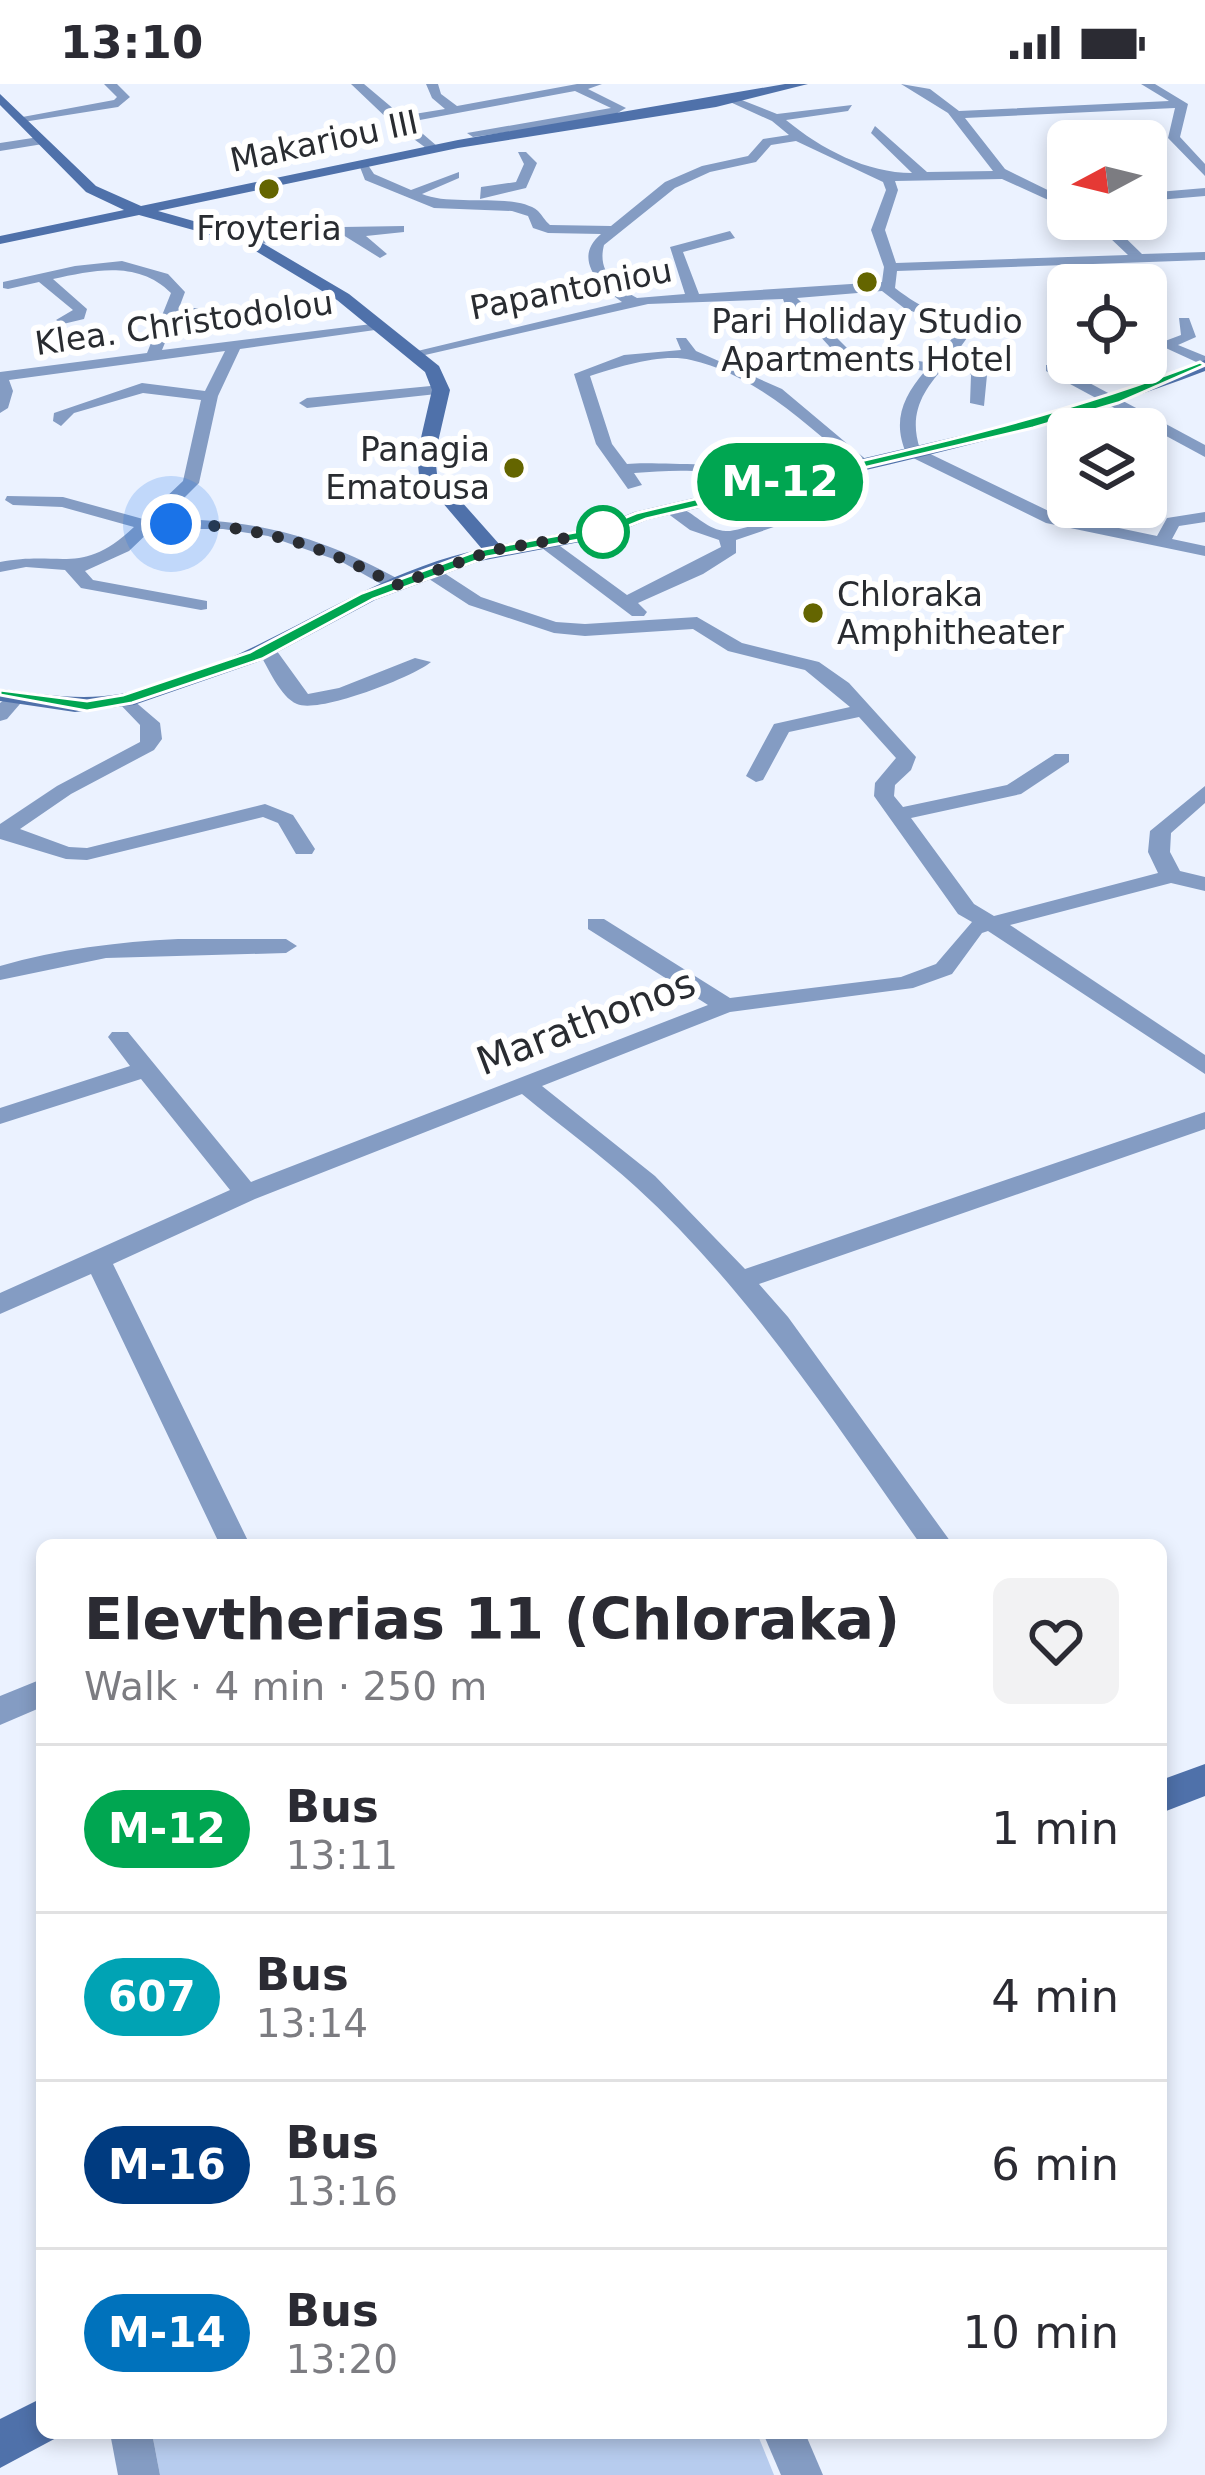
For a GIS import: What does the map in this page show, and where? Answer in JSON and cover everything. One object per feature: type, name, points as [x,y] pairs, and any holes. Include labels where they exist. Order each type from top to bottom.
[{"type":"main road","name":"Makariou III","points":[[0,240],[433,149],[734,100],[794,85]]},
{"type":"main road","points":[[697,90],[734,100]]},
{"type":"main road","points":[[0,98],[91,189],[137,210],[250,242],[343,297],[439,376],[441,390],[426,455],[428,475],[494,550]]},
{"type":"main road","points":[[8,696],[87,706],[126,700],[266,651],[348,605],[494,550],[606,531],[673,509],[1114,400],[1205,363]]},
{"type":"main road","points":[[1167,1795],[1205,1780]]},
{"type":"main road","points":[[0,2446],[36,2425]]},
{"type":"street","points":[[23,118],[118,103],[124,97],[110,84]]},
{"type":"street","points":[[357,84],[433,149]]},
{"type":"street","points":[[398,122],[596,84]]},
{"type":"street","points":[[907,84],[930,93],[958,115],[1005,175]]},
{"type":"street","points":[[1148,84],[1182,104]]},
{"type":"street","points":[[452,85],[432,85],[436,96],[457,112]]},
{"type":"street","points":[[473,133],[609,114],[620,108],[579,88]]},
{"type":"street","points":[[734,100],[883,177],[892,188],[878,230],[891,267],[886,286],[902,302],[967,328],[1005,320]]},
{"type":"street","points":[[958,115],[1182,104]]},
{"type":"street","points":[[1182,104],[1174,138],[1203,167]]},
{"type":"street","points":[[776,118],[848,107]]},
{"type":"street","points":[[875,130],[923,176]]},
{"type":"street","points":[[634,303],[601,279],[594,248],[670,185],[706,169],[752,159],[766,142],[796,136]]},
{"type":"street","points":[[0,147],[39,141]]},
{"type":"street","points":[[486,206],[486,190],[521,184],[531,163],[522,155]]},
{"type":"street","points":[[362,165],[368,177],[437,205],[529,211],[538,225],[548,229],[615,230]]},
{"type":"street","points":[[883,177],[1005,175],[1047,195]]},
{"type":"street","points":[[412,194],[455,176]]},
{"type":"street","points":[[1167,196],[1205,193]]},
{"type":"street","points":[[250,242],[316,231],[399,229]]},
{"type":"street","points":[[354,233],[380,254]]},
{"type":"street","points":[[693,296],[675,250],[730,235]]},
{"type":"street","points":[[1123,240],[1140,260]]},
{"type":"street","points":[[891,267],[1205,256]]},
{"type":"street","points":[[8,285],[145,266],[177,287],[173,312],[154,353]]},
{"type":"street","points":[[44,279],[80,309],[79,316],[63,320]]},
{"type":"street","name":"Papantoniou","points":[[412,354],[634,303],[886,286]]},
{"type":"street","points":[[793,290],[791,305],[811,318],[845,355],[970,364],[979,375],[978,403]]},
{"type":"street","points":[[173,312],[230,312],[235,321]]},
{"type":"street","points":[[1167,343],[1189,337],[1184,321]]},
{"type":"street","name":"Klea. Christodolou","points":[[0,378],[86,368],[154,353],[233,349],[375,326]]},
{"type":"street","points":[[967,328],[910,398],[908,436],[913,452],[1052,519],[1205,550]]},
{"type":"street","points":[[679,338],[691,355]]},
{"type":"street","points":[[1167,345],[1205,363]]},
{"type":"street","points":[[0,567],[26,562],[87,566],[113,554],[191,483],[210,396],[233,349]]},
{"type":"street","points":[[634,485],[604,444],[582,374],[624,360],[691,355],[769,387],[861,462]]},
{"type":"street","points":[[0,378],[5,391],[0,408]]},
{"type":"street","points":[[1082,384],[1205,452]]},
{"type":"street","points":[[61,421],[68,410],[137,388],[210,396]]},
{"type":"street","points":[[308,403],[441,390]]},
{"type":"street","points":[[735,472],[753,461],[755,442]]},
{"type":"street","points":[[621,470],[672,465],[735,472],[758,488]]},
{"type":"street","points":[[727,537],[841,498],[846,487],[825,471]]},
{"type":"street","points":[[63,502],[72,483]]},
{"type":"street","points":[[13,500],[63,502],[143,524],[223,524],[271,532],[349,558],[396,585]]},
{"type":"street","points":[[626,602],[726,553],[732,544],[673,509]]},
{"type":"street","points":[[1162,542],[1173,522],[1205,517]]},
{"type":"street","points":[[543,542],[650,624]]},
{"type":"street","points":[[71,567],[87,584],[201,605]]},
{"type":"street","points":[[432,573],[475,601],[554,627],[585,630],[697,623],[735,647],[812,666],[832,677],[906,757],[904,766],[883,788],[897,815],[966,910],[1205,1066]]},
{"type":"street","points":[[266,651],[305,701],[344,694],[422,662]]},
{"type":"street","points":[[0,715],[8,696]]},
{"type":"street","points":[[2,831],[64,790],[147,746],[152,739],[150,723],[126,700]]},
{"type":"street","points":[[756,776],[782,728],[865,710]]},
{"type":"street","points":[[897,815],[1014,790],[1062,758]]},
{"type":"street","points":[[1172,876],[1159,852],[1161,831],[1205,792]]},
{"type":"street","points":[[2,831],[67,853],[87,854],[265,810],[286,819],[304,849]]},
{"type":"street","name":"Marathonos","points":[[0,1304],[246,1192],[726,1006],[932,975],[952,961],[969,931],[1172,876],[1205,884]]},
{"type":"street","points":[[596,924],[726,1006]]},
{"type":"street","points":[[0,973],[44,961],[170,946],[286,946]]},
{"type":"street","points":[[120,1037],[246,1192]]},
{"type":"street","points":[[0,1116],[146,1070]]},
{"type":"street","points":[[524,1084],[646,1182],[740,1281],[778,1324],[934,1539]]},
{"type":"street","points":[[740,1281],[1205,1120]]},
{"type":"street","points":[[98,1261],[232,1539]]},
{"type":"street","points":[[0,1711],[36,1695]]},
{"type":"street","points":[[132,2439],[140,2475]]},
{"type":"street","points":[[787,2439],[802,2475]]},
{"type":"shaded area","points":[[153,2439],[759,2439],[774,2475],[160,2475]]},
{"type":"bus line","name":"M-12","points":[[0,695],[87,706],[126,700],[256,656],[348,605],[484,553],[606,531],[641,516],[1028,425],[1114,400],[1205,365]]},
{"type":"place","name":"Froyteria","points":[[269,189]]},
{"type":"place","name":"Pari Holiday Studio Apartments Hotel","points":[[867,282]]},
{"type":"place","name":"Panagia Ematousa","points":[[514,468]]},
{"type":"place","name":"Chloraka Amphitheater","points":[[813,613]]},
{"type":"route","points":[[171,524],[223,524],[271,532],[349,558],[396,585],[494,550],[603,532]]}]
